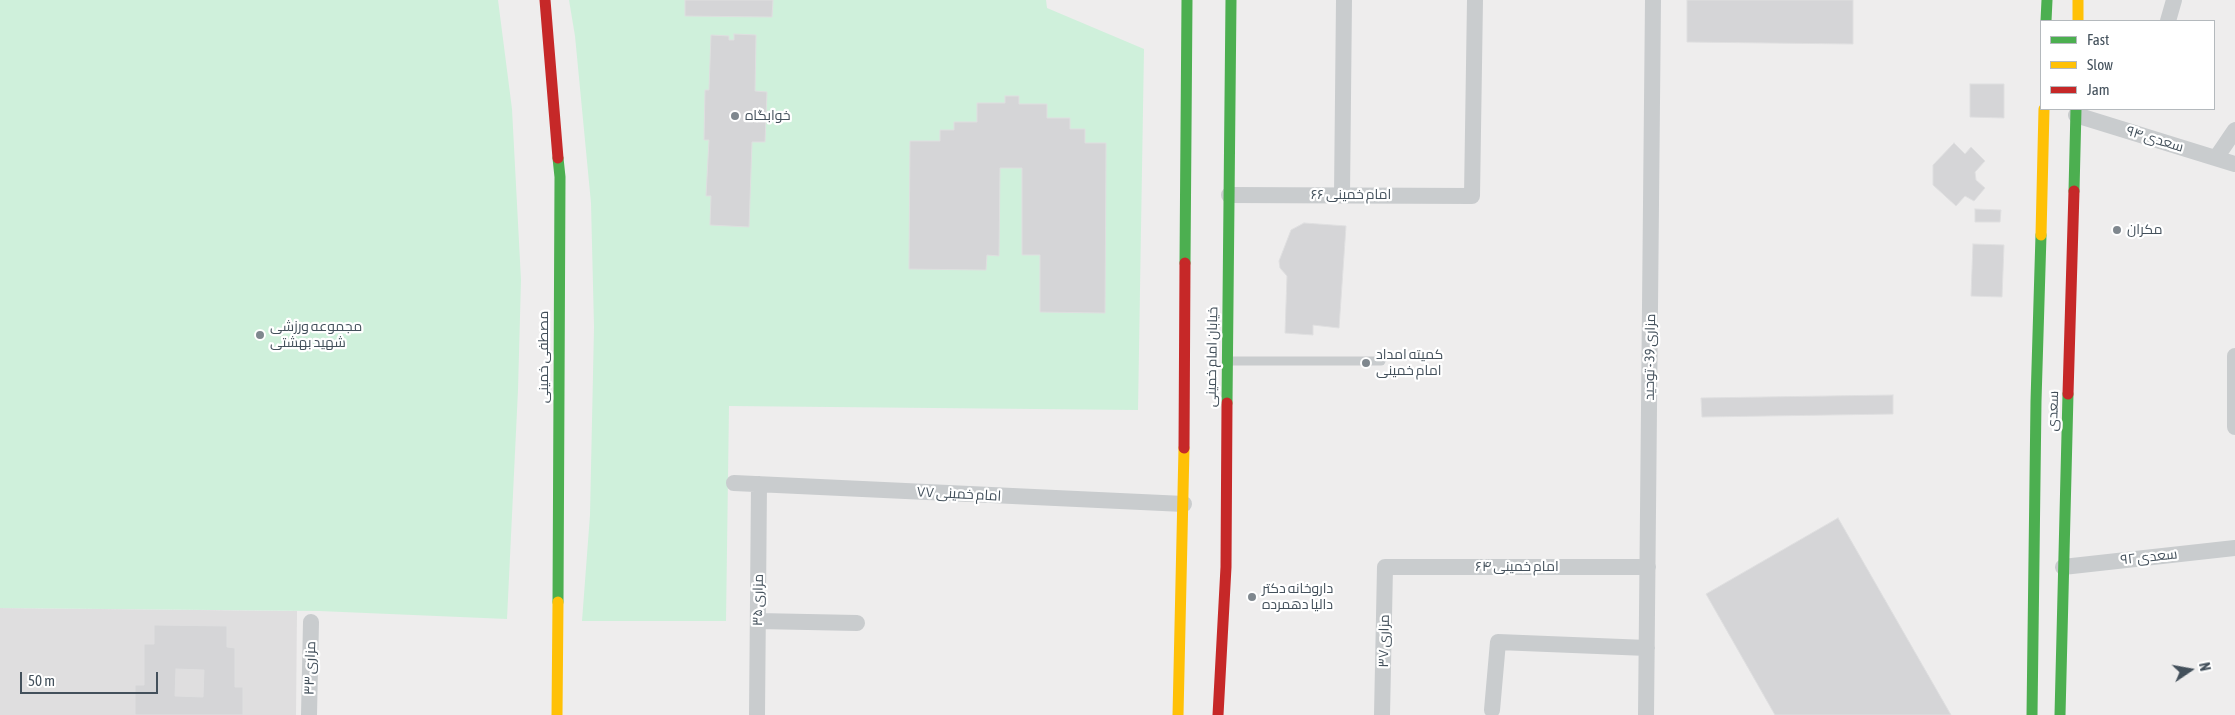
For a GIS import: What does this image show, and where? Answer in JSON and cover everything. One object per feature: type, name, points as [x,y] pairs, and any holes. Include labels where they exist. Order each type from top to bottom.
[{"type":"main road","name":"مصطفی خمینی","points":[[545,0],[560,177],[557,715]]},
{"type":"main road","name":"خیابان امام خمینی","points":[[1178,715],[1184,504],[1188,0]]},
{"type":"main road","name":"خیابان امام خمینی","points":[[1218,715],[1226,567],[1231,0]]},
{"type":"main road","points":[[2046,0],[2046,20]]},
{"type":"main road","points":[[2078,0],[2078,20]]},
{"type":"main road","name":"سعدی","points":[[2032,715],[2036,401],[2044,110]]},
{"type":"main road","name":"سعدی","points":[[2060,715],[2076,112]]},
{"type":"street","points":[[1342,195],[1344,0]]},
{"type":"street","name":"امام خمینی ۶۶","points":[[1229,194],[1472,196],[1475,0]]},
{"type":"street","name":"مزاری 39 - توحید","points":[[1646,715],[1653,0]]},
{"type":"street","points":[[2168,20],[2174,0]]},
{"type":"street","name":"سعدی ۹۴","points":[[2076,112],[2235,164]]},
{"type":"street","points":[[2216,158],[2235,130]]},
{"type":"street","points":[[2235,356],[2235,427]]},
{"type":"street","name":"امام خمینی ۷۷","points":[[734,483],[1184,504]]},
{"type":"street","name":"مزاری ۳۵","points":[[757,715],[759,484]]},
{"type":"street","name":"سعدی ۹۲","points":[[2064,567],[2235,548]]},
{"type":"street","name":"امام خمینی ۶۴","points":[[1385,567],[1648,567]]},
{"type":"street","name":"مزاری ۳۷","points":[[1382,715],[1385,567]]},
{"type":"street","points":[[758,621],[858,623]]},
{"type":"street","name":"مزاری ۳۳","points":[[309,715],[311,622]]},
{"type":"street","points":[[1492,710],[1498,642],[1647,648]]},
{"type":"lane","points":[[1227,361],[1381,361]]},
{"type":"shaded area","points":[[0,608],[297,611],[296,715],[0,715]]},
{"type":"green space","name":"مجموعه ورزشی شهید بهشتی","points":[[0,0],[498,0],[512,109],[521,280],[518,390],[507,619],[319,611],[0,608]]},
{"type":"green space","points":[[569,0],[1046,0],[1047,8],[1144,49],[1138,410],[729,406],[726,621],[582,621],[590,515],[594,327],[591,203],[575,36]]},
{"type":"building","points":[[685,0],[773,0],[772,17],[685,16]]},
{"type":"building","points":[[1687,0],[1853,0],[1853,44],[1687,42]]},
{"type":"building","name":"خوابگاه","points":[[734,34],[756,35],[755,91],[767,92],[765,142],[752,142],[749,227],[710,225],[711,196],[706,196],[709,140],[704,140],[705,90],[709,90],[711,35],[729,36],[729,40],[734,40]]},
{"type":"building","points":[[1970,84],[2004,84],[2004,118],[1970,117]]},
{"type":"building","points":[[1005,96],[1019,96],[1019,104],[1047,104],[1047,118],[1070,118],[1070,129],[1085,129],[1085,143],[1106,143],[1105,313],[1040,312],[1040,255],[1022,255],[1022,168],[1000,168],[999,256],[987,255],[986,270],[909,269],[910,141],[940,141],[940,130],[954,130],[954,122],[977,122],[977,103],[1005,103]]},
{"type":"building","points":[[1954,143],[1965,154],[1971,147],[1985,161],[1975,172],[1976,180],[1985,188],[1974,201],[1965,196],[1956,206],[1933,185],[1933,165]]},
{"type":"building","points":[[1975,209],[2001,210],[2000,222],[1975,222]]},
{"type":"building","points":[[1304,223],[1346,226],[1339,328],[1313,325],[1313,335],[1285,333],[1287,276],[1280,268],[1279,261],[1291,230]]},
{"type":"building","points":[[1973,244],[2004,245],[2002,297],[1971,296]]},
{"type":"building","points":[[1893,395],[1893,414],[1702,417],[1701,398]]},
{"type":"building","points":[[1838,518],[1951,715],[1775,715],[1706,594]]},
{"type":"building","points":[[154,625],[227,626],[227,647],[235,648],[235,687],[243,687],[243,715],[135,715],[135,685],[144,685],[144,644],[154,644]],"holes":[[[176,669],[204,670],[203,697],[175,696]]]},
{"type":"traffic: fast","points":[[1185,263],[1187,0]]},
{"type":"traffic: fast","points":[[1227,403],[1231,0]]},
{"type":"traffic: fast","points":[[2046,20],[2047,0]]},
{"type":"traffic: fast","points":[[2074,191],[2076,110]]},
{"type":"traffic: fast","points":[[558,158],[560,177],[558,602]]},
{"type":"traffic: fast","points":[[2032,715],[2036,401],[2041,235]]},
{"type":"traffic: fast","points":[[2060,715],[2068,394]]},
{"type":"traffic: slow","points":[[2078,0],[2078,20]]},
{"type":"traffic: slow","points":[[2041,235],[2044,110]]},
{"type":"traffic: slow","points":[[1178,715],[1184,448]]},
{"type":"traffic: slow","points":[[557,715],[558,602]]},
{"type":"traffic: jam","points":[[545,0],[558,158]]},
{"type":"traffic: jam","points":[[2068,394],[2074,191]]},
{"type":"traffic: jam","points":[[1184,448],[1185,263]]},
{"type":"traffic: jam","points":[[1218,715],[1226,567],[1227,403]]},
{"type":"place","name":"خوابگاه","points":[[735,116]]},
{"type":"place","name":"مکران","points":[[2117,230]]},
{"type":"place","name":"مجموعه ورزشی شهید بهشتی","points":[[260,335]]},
{"type":"place","name":"کمیته امداد امام خمینی","points":[[1366,363]]},
{"type":"place","name":"داروخانه دکتر دالیا دهمرده","points":[[1252,597]]}]
